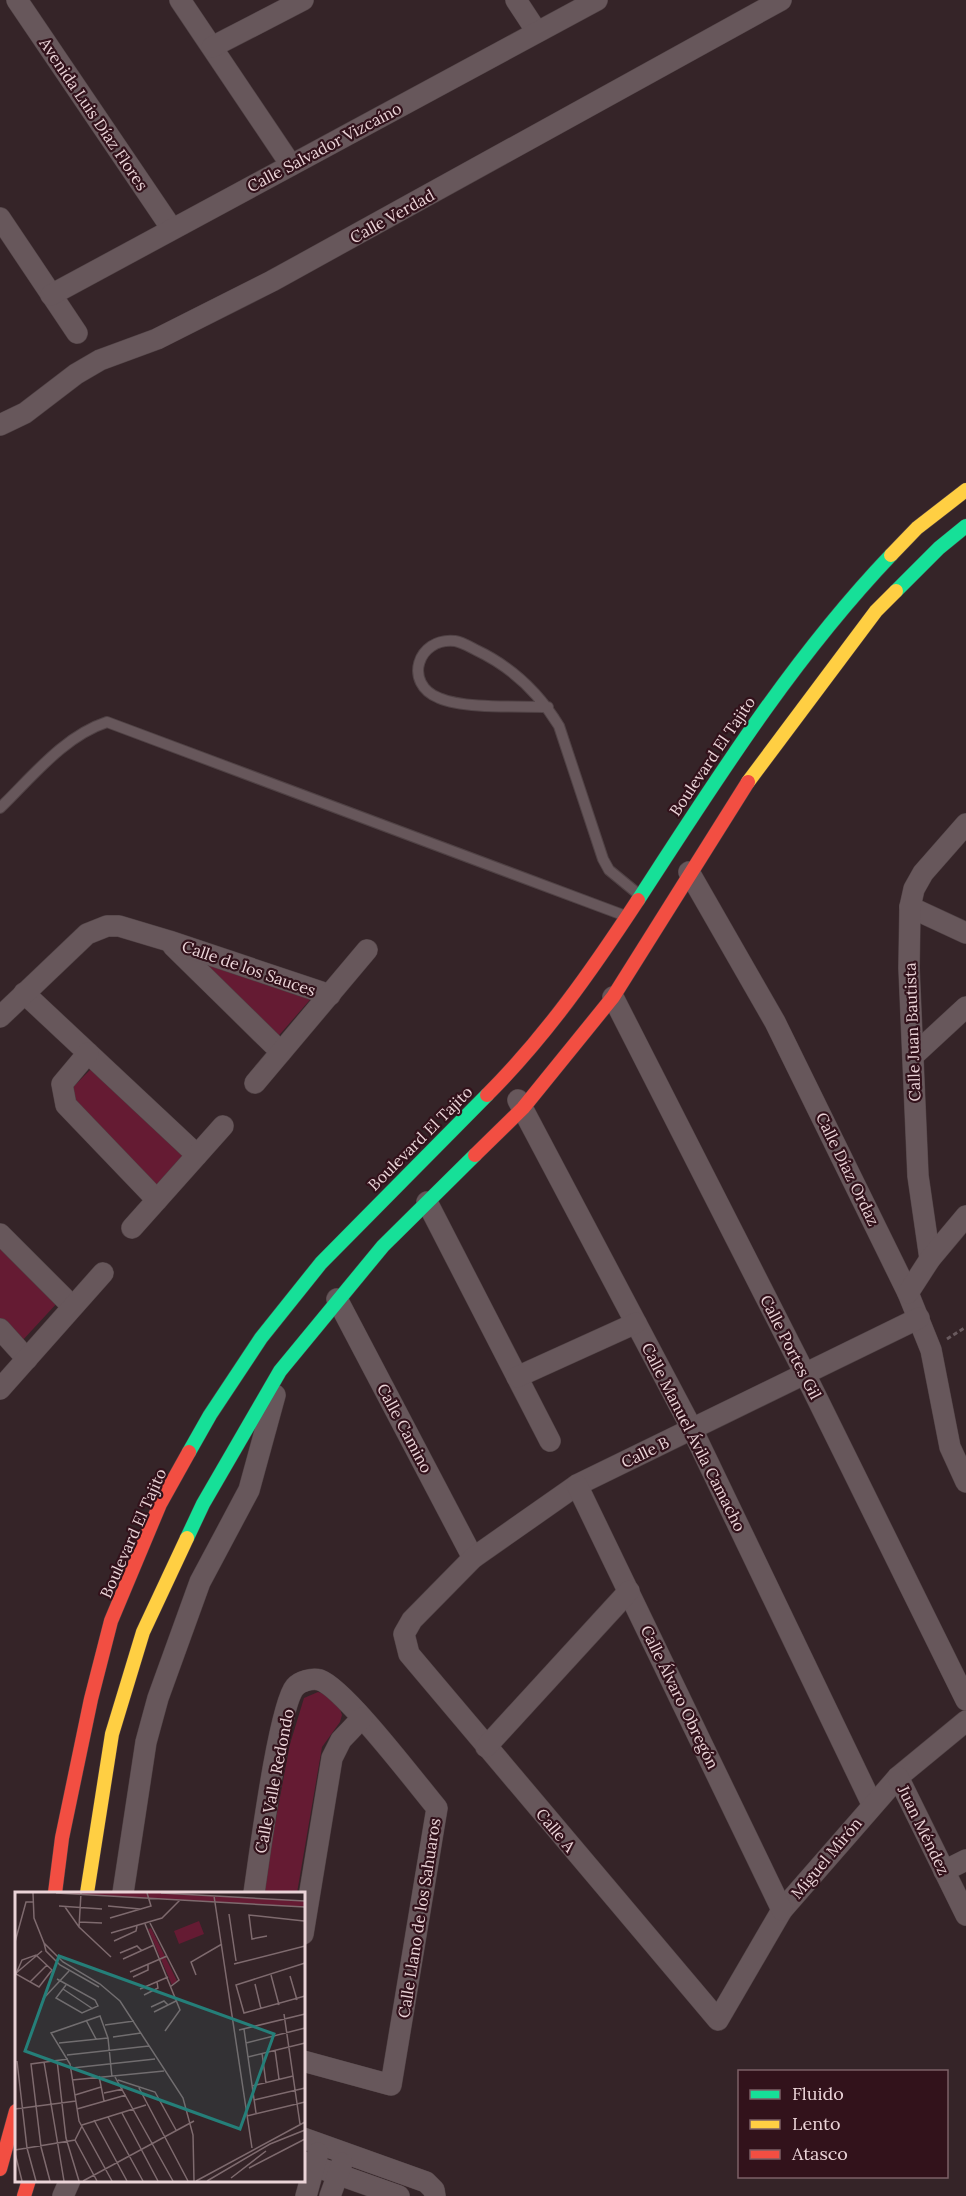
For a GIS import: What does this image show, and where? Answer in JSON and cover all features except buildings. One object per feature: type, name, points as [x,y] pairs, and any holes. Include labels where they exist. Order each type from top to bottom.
[{"type":"main road","name":"Boulevard El Tajito","points":[[87,1892],[78,1841],[90,1699],[111,1622],[160,1504],[210,1415],[261,1338],[321,1263],[506,1076],[585,981],[736,747],[798,663],[858,589],[917,528],[966,490]]},
{"type":"main road","name":"Boulevard El Tajito","points":[[55,1892],[78,1841],[143,1632],[203,1504],[280,1371],[383,1246],[523,1108],[612,996],[760,763],[876,611],[939,548],[966,526]]},
{"type":"main road","points":[[0,2169],[15,2115]]},
{"type":"main road","points":[[24,2196],[29,2181]]},
{"type":"street","name":"Avenida Luis Díaz Flores","points":[[17,0],[172,229]]},
{"type":"street","points":[[180,0],[291,165]]},
{"type":"street","points":[[212,47],[303,0]]},
{"type":"street","points":[[516,0],[537,32]]},
{"type":"street","name":"Calle Salvador Vizcaíno","points":[[51,295],[597,0]]},
{"type":"street","name":"Calle Verdad","points":[[0,425],[25,413],[76,374],[100,360],[157,339],[273,281],[781,0]]},
{"type":"street","points":[[0,218],[77,333]]},
{"type":"street","name":"Calle Juan Bautista","points":[[930,1259],[918,1176],[912,1056],[910,907],[914,889],[923,873],[966,824]]},
{"type":"street","name":"Calle Díaz Ordaz","points":[[689,872],[775,1022],[908,1293],[931,1350],[958,1442],[966,1482]]},
{"type":"street","points":[[910,907],[966,933]]},
{"type":"street","name":"Calle de los Sauces","points":[[24,993],[87,934],[107,926],[119,926],[330,995]]},
{"type":"street","name":"Calle de los Sauces","points":[[169,941],[280,1052]]},
{"type":"street","name":"Calle de los Sauces","points":[[255,1083],[367,950]]},
{"type":"street","points":[[0,1017],[24,993],[197,1155]]},
{"type":"street","name":"Calle Portes Gil","points":[[612,996],[805,1374],[966,1700]]},
{"type":"street","points":[[912,1056],[966,1007]]},
{"type":"street","points":[[88,1053],[62,1084],[66,1105],[157,1200]]},
{"type":"street","name":"Calle Manuel Ávila Camacho","points":[[506,1076],[692,1429],[872,1804]]},
{"type":"street","points":[[132,1228],[223,1126]]},
{"type":"street","points":[[427,1202],[550,1442]]},
{"type":"street","points":[[908,1293],[930,1259],[966,1216]]},
{"type":"street","points":[[0,1234],[72,1306]]},
{"type":"street","points":[[0,1389],[103,1273]]},
{"type":"street","name":"Calle Camino","points":[[337,1299],[473,1558]]},
{"type":"street","name":"Calle B","points":[[404,1634],[412,1620],[473,1558],[577,1485],[919,1318]]},
{"type":"street","points":[[517,1377],[636,1323]]},
{"type":"street","points":[[0,1329],[27,1359]]},
{"type":"street","points":[[123,1892],[146,1742],[158,1698],[200,1582],[249,1491],[262,1451],[280,1371]]},
{"type":"street","name":"Calle Álvaro Obregón","points":[[577,1485],[782,1910]]},
{"type":"street","points":[[486,1747],[629,1591]]},
{"type":"street","name":"Calle A","points":[[404,1634],[409,1653],[718,2020]]},
{"type":"street","name":"Calle Llano de los Sahuaros","points":[[304,2061],[391,2085],[438,1808],[337,1691],[320,1680],[309,1680]]},
{"type":"street","name":"Calle Valle Redondo","points":[[254,1892],[280,1732],[293,1688],[309,1680]]},
{"type":"street","points":[[304,1928],[332,1758],[341,1740],[362,1718]]},
{"type":"street","name":"Miguel Mirón","points":[[718,2020],[782,1910],[872,1804],[898,1777],[966,1721]]},
{"type":"street","name":"Juan Méndez","points":[[898,1777],[966,1915]]},
{"type":"street","points":[[944,1872],[966,1860]]},
{"type":"street","points":[[306,2196],[312,2141],[426,2182],[434,2190],[435,2196]]},
{"type":"street","points":[[330,2196],[345,2153]]},
{"type":"street","points":[[309,2164],[399,2196]]},
{"type":"street","points":[[63,2196],[70,2181]]},
{"type":"lane","points":[[548,707],[439,699],[420,683],[417,668],[420,657],[428,648],[456,641],[510,670],[528,685],[548,707],[568,748],[603,860],[609,870],[640,895]]},
{"type":"lane","points":[[0,807],[65,746],[88,728],[107,722],[626,916]]},
{"type":"shaded area","points":[[188,955],[315,994],[275,1040]]},
{"type":"shaded area","points":[[91,1069],[188,1156],[157,1191],[73,1103],[70,1090]]},
{"type":"shaded area","points":[[0,1245],[59,1301],[21,1342],[0,1319]]},
{"type":"shaded area","points":[[318,1692],[330,1695],[338,1703],[342,1715],[340,1722],[322,1747],[297,1892],[262,1892],[290,1744],[304,1698]]},
{"type":"traffic: fast","points":[[896,591],[939,548],[966,526]]},
{"type":"traffic: fast","points":[[638,900],[726,766],[788,678],[855,595],[891,555]]},
{"type":"traffic: fast","points":[[189,1452],[210,1415],[261,1338],[321,1263],[487,1095]]},
{"type":"traffic: fast","points":[[187,1538],[203,1504],[280,1371],[383,1246],[475,1155]]},
{"type":"traffic: slow","points":[[891,555],[917,528],[966,490]]},
{"type":"traffic: slow","points":[[748,782],[876,611],[896,591]]},
{"type":"traffic: slow","points":[[87,1892],[112,1734],[143,1632],[187,1538]]},
{"type":"traffic: jam","points":[[475,1155],[523,1108],[613,997],[748,782]]},
{"type":"traffic: jam","points":[[487,1095],[549,1026],[638,900]]},
{"type":"traffic: jam","points":[[55,1892],[62,1838],[91,1699],[111,1621],[160,1504],[189,1452]]},
{"type":"traffic: jam","points":[[0,2169],[15,2115]]},
{"type":"traffic: jam","points":[[24,2196],[29,2181]]}]
